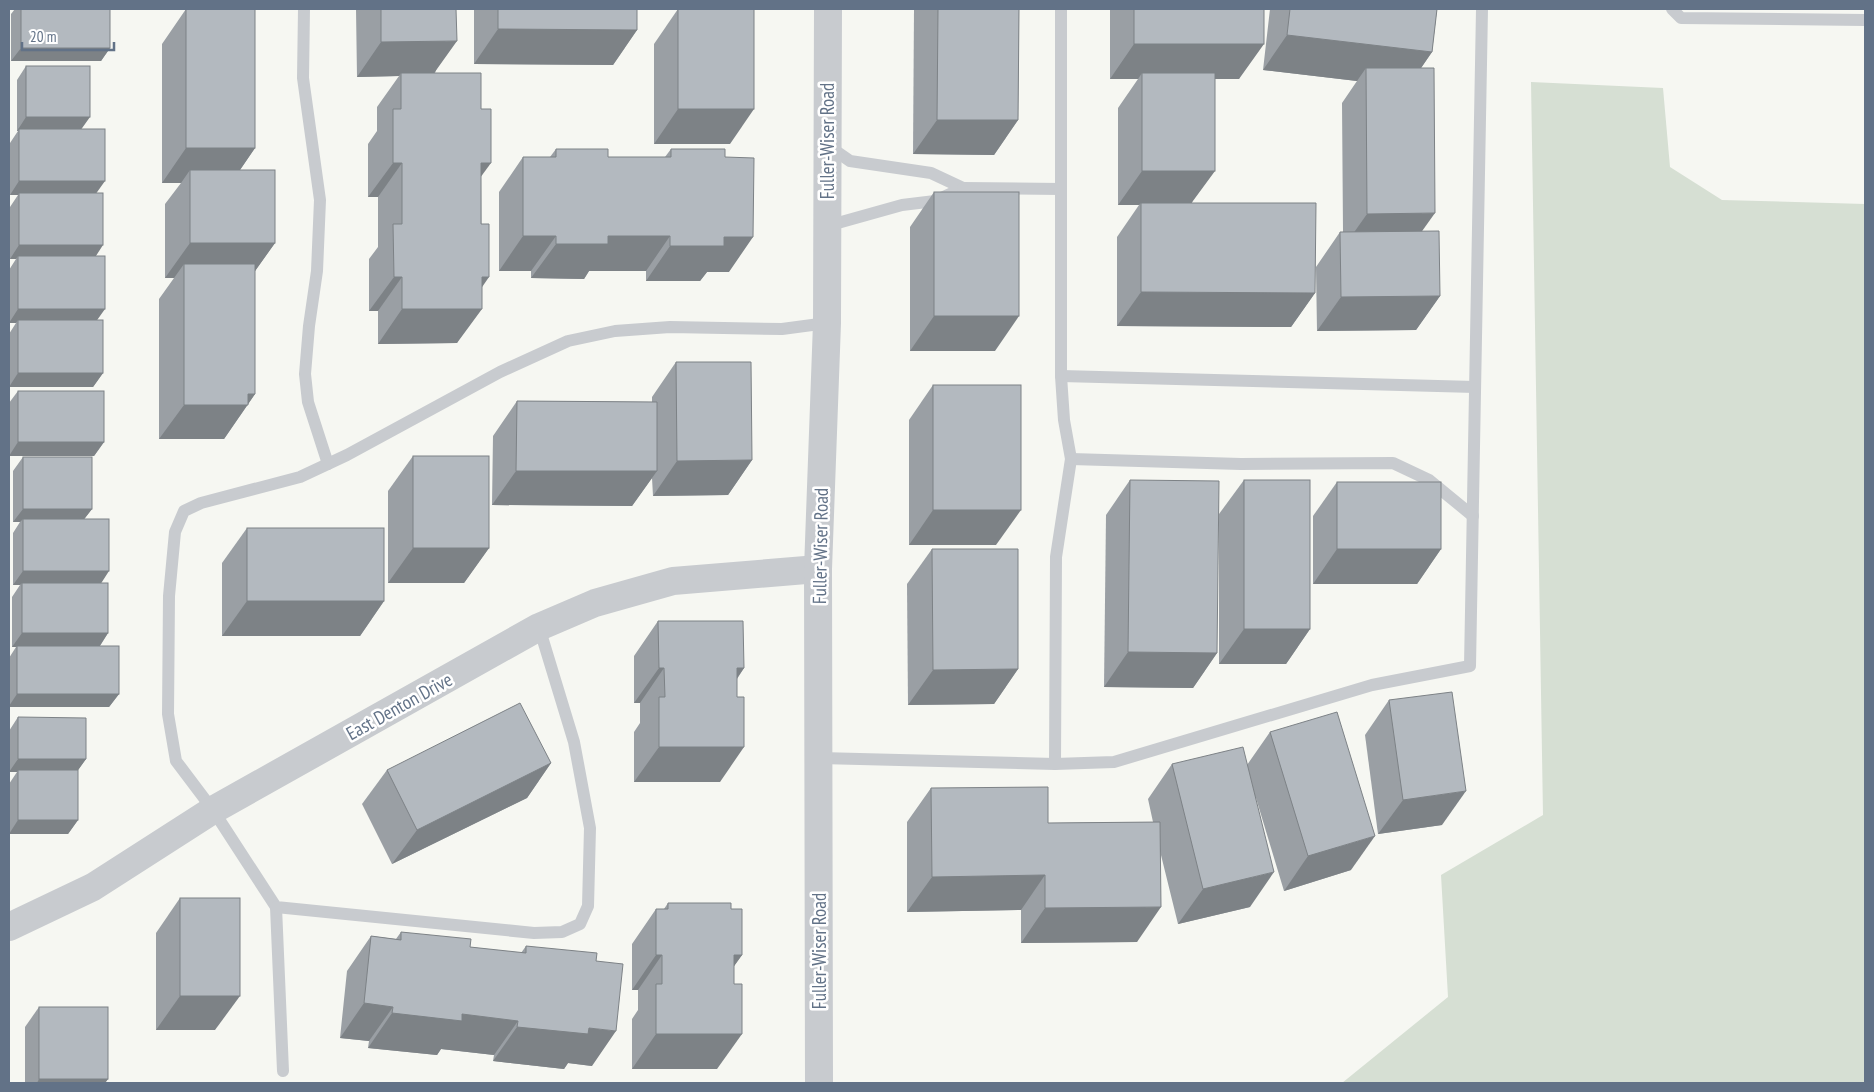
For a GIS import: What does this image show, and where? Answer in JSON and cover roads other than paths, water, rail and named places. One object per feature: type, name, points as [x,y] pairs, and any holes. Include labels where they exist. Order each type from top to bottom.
[{"type":"street","name":"Fuller-Wiser Road","points":[[819,1083],[820,758],[818,569],[827,323],[828,9]]},
{"type":"street","name":"East Denton Drive","points":[[9,927],[93,887],[213,810],[539,627],[595,603],[674,581],[818,569]]},
{"type":"lane","points":[[304,9],[303,78],[320,200],[317,270],[309,326],[305,374],[308,402],[328,464]]},
{"type":"lane","points":[[1055,764],[1056,556],[1071,459],[1064,420],[1061,376],[1061,9]]},
{"type":"lane","points":[[820,758],[1055,764],[1114,762],[1372,685],[1470,666],[1482,9]]},
{"type":"lane","points":[[1672,9],[1681,18],[1865,20]]},
{"type":"lane","points":[[827,144],[850,161],[931,174],[963,188],[1061,189]]},
{"type":"lane","points":[[827,226],[902,206],[935,201],[963,188]]},
{"type":"lane","points":[[283,1071],[276,907],[213,810],[176,761],[168,714],[169,596],[175,532],[184,511],[201,503],[300,477],[328,464],[500,372],[568,341],[615,331],[670,327],[782,329],[827,323]]},
{"type":"lane","points":[[1061,376],[1475,387]]},
{"type":"lane","points":[[1071,459],[1241,464],[1393,463],[1429,480],[1473,516]]},
{"type":"lane","points":[[276,907],[534,933],[562,932],[580,924],[588,906],[590,828],[574,742],[539,627]]}]
